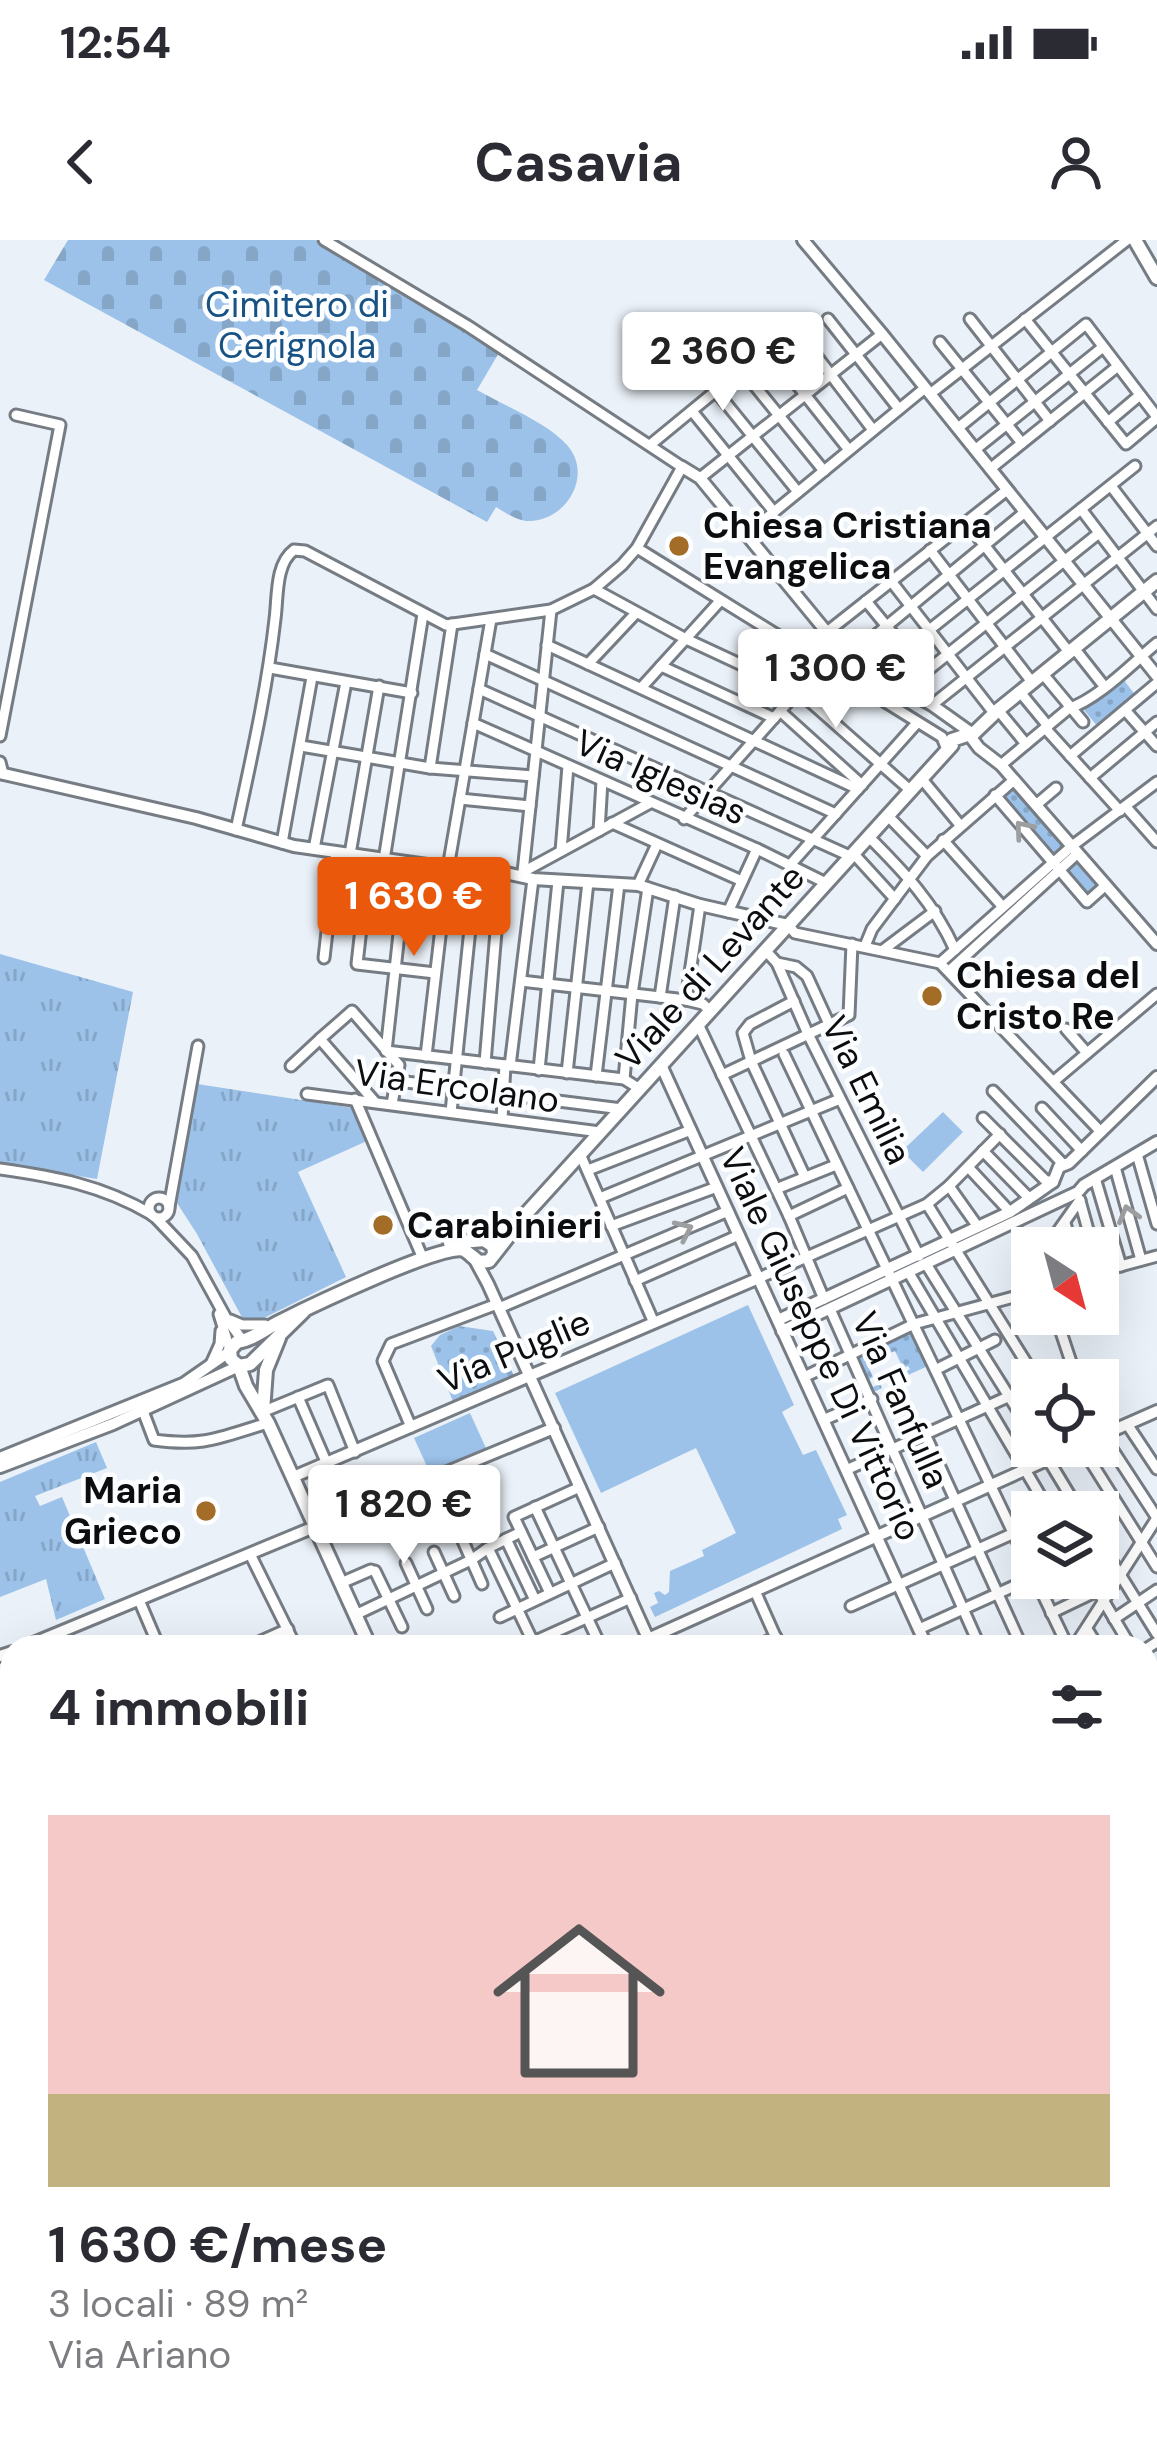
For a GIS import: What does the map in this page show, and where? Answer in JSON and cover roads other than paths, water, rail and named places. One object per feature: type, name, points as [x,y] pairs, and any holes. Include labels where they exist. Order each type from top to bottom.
[{"type":"main road","points":[[1131,240],[1157,278]]},
{"type":"main road","name":"Viale di Levante","points":[[254,1358],[304,1311],[406,1264],[448,1250],[485,1257],[947,746],[971,733],[1157,581]]},
{"type":"main road","name":"Viale di Levante","points":[[406,1264],[447,1243],[496,1238],[525,1215]]},
{"type":"main road","points":[[480,1241],[493,1246],[485,1257],[472,1251],[480,1241]]},
{"type":"main road","points":[[266,1417],[266,1370],[281,1328]]},
{"type":"main road","name":"Viale di Levante","points":[[244,1341],[281,1328]]},
{"type":"main road","points":[[254,1358],[247,1366],[239,1366],[232,1362],[230,1351],[244,1341],[254,1349],[266,1417]]},
{"type":"main road","points":[[239,1366],[364,1635]]},
{"type":"street","points":[[324,240],[468,326],[700,478],[848,658],[932,705],[971,733],[1157,944]]},
{"type":"street","points":[[803,240],[976,449],[1157,680],[1070,756]]},
{"type":"street","points":[[746,534],[899,409],[962,369],[1131,240]]},
{"type":"street","points":[[828,319],[899,409]]},
{"type":"street","points":[[970,319],[1050,421]]},
{"type":"street","points":[[958,428],[1018,380],[1052,352],[1086,324],[1157,417],[1126,444],[1052,352],[1024,319]]},
{"type":"street","points":[[700,478],[882,334]]},
{"type":"street","points":[[802,338],[873,430]]},
{"type":"street","points":[[940,342],[1022,443]]},
{"type":"street","points":[[976,449],[1103,346]]},
{"type":"street","points":[[650,445],[768,348],[849,450]]},
{"type":"street","points":[[990,469],[1118,367]]},
{"type":"street","points":[[742,370],[824,471]]},
{"type":"street","points":[[716,391],[797,492]]},
{"type":"street","points":[[1108,422],[1157,392]]},
{"type":"street","points":[[692,411],[774,512]]},
{"type":"street","points":[[0,736],[60,425],[16,415]]},
{"type":"street","points":[[236,830],[270,668],[286,556],[294,550],[305,551],[446,625],[550,610],[594,589],[639,544],[682,466]]},
{"type":"street","points":[[874,674],[1135,466]]},
{"type":"street","points":[[1111,486],[1152,530],[1157,546]]},
{"type":"street","points":[[827,632],[1007,490]]},
{"type":"street","points":[[1081,509],[1157,609]]},
{"type":"street","points":[[848,658],[1025,512]]},
{"type":"street","points":[[966,522],[1104,686]]},
{"type":"street","points":[[932,705],[1152,530]]},
{"type":"street","points":[[903,690],[1099,533]]},
{"type":"street","points":[[639,544],[947,746]]},
{"type":"street","points":[[930,550],[1004,646],[1083,722]]},
{"type":"street","points":[[891,581],[1026,744]]},
{"type":"street","points":[[594,589],[798,691],[960,825]]},
{"type":"street","points":[[641,688],[720,601]]},
{"type":"street","points":[[866,601],[925,673]]},
{"type":"street","points":[[502,1119],[520,981],[530,806],[550,610]]},
{"type":"street","points":[[588,664],[636,613]]},
{"type":"street","points":[[385,860],[423,614]]},
{"type":"street","points":[[427,1056],[448,868],[491,619]]},
{"type":"street","points":[[430,769],[452,624]]},
{"type":"street","points":[[1001,765],[1157,643]]},
{"type":"street","points":[[547,645],[860,787]]},
{"type":"street","points":[[485,654],[836,814]]},
{"type":"street","points":[[684,819],[822,664]]},
{"type":"street","points":[[661,666],[777,714],[860,787]]},
{"type":"street","points":[[270,668],[412,693]]},
{"type":"street","points":[[282,843],[312,677]]},
{"type":"street","points":[[314,849],[346,682]]},
{"type":"street","points":[[350,854],[379,686]]},
{"type":"street","points":[[479,689],[851,855],[895,899]]},
{"type":"street","points":[[1020,692],[1090,778],[1156,840]]},
{"type":"street","points":[[1125,710],[1157,746]]},
{"type":"street","points":[[1090,778],[1157,722]]},
{"type":"street","name":"Via Iglesias","points":[[473,723],[826,883]]},
{"type":"street","points":[[790,866],[917,723]]},
{"type":"street","points":[[301,746],[430,769],[533,776]]},
{"type":"street","points":[[561,851],[568,766]]},
{"type":"street","points":[[1,769],[314,849],[558,881],[644,887],[788,925],[795,933],[945,966],[1101,1132]]},
{"type":"street","points":[[722,1075],[849,1016],[859,945],[943,840],[1014,780]]},
{"type":"street","points":[[599,831],[602,782]]},
{"type":"street","points":[[945,966],[1157,782]]},
{"type":"street","points":[[1036,806],[1056,788]]},
{"type":"street","points":[[995,795],[1087,902],[1106,885]]},
{"type":"street","points":[[460,799],[530,806]]},
{"type":"street","points":[[526,875],[650,803]]},
{"type":"street","points":[[887,815],[928,856]]},
{"type":"street","points":[[612,823],[742,880]]},
{"type":"street","points":[[868,836],[935,910],[955,950]]},
{"type":"street","points":[[943,840],[1003,908]]},
{"type":"street","points":[[624,1079],[644,887],[657,844]]},
{"type":"street","points":[[728,911],[757,849]]},
{"type":"street","points":[[324,958],[336,852]]},
{"type":"street","points":[[369,857],[357,964],[435,973]]},
{"type":"street","points":[[386,1051],[407,862]]},
{"type":"street","points":[[945,966],[955,950],[1056,867]]},
{"type":"street","points":[[451,1112],[476,871]]},
{"type":"street","points":[[485,1063],[501,872]]},
{"type":"street","points":[[538,1070],[558,881]]},
{"type":"street","points":[[567,1072],[588,882]]},
{"type":"street","points":[[596,1076],[619,884]]},
{"type":"street","points":[[660,998],[675,896]]},
{"type":"street","points":[[686,1000],[700,905]]},
{"type":"street","points":[[883,950],[935,910]]},
{"type":"street","name":"Via Emilia","points":[[765,950],[777,963],[922,1260],[1011,1399]]},
{"type":"street","points":[[777,963],[796,967],[807,976],[829,1024]]},
{"type":"street","points":[[520,981],[686,1000],[704,1004],[710,1011]]},
{"type":"street","points":[[1054,1081],[1157,994]]},
{"type":"street","points":[[794,1001],[750,1024],[742,1034],[805,1177]]},
{"type":"street","points":[[291,1066],[352,1010],[399,1065],[392,1104]]},
{"type":"street","name":"Via Fanfulla","points":[[698,1024],[872,1399],[975,1635]]},
{"type":"street","points":[[1066,1029],[1087,1053]]},
{"type":"street","points":[[320,1039],[374,1101]]},
{"type":"street","points":[[161,1213],[173,1181],[198,1046]]},
{"type":"street","points":[[386,1051],[624,1079],[640,1089]]},
{"type":"street","points":[[784,1054],[1011,1526]]},
{"type":"street","name":"Viale Giuseppe Di Vittorio","points":[[661,1065],[922,1635]]},
{"type":"street","points":[[1081,1190],[1058,1191],[1053,1182],[1055,1171],[1157,1078]]},
{"type":"street","points":[[398,1081],[622,1108]]},
{"type":"street","points":[[993,1091],[1066,1164],[1082,1170],[1089,1227]]},
{"type":"street","name":"Via Ercolano","points":[[307,1094],[600,1132]]},
{"type":"street","points":[[355,1099],[422,1254]]},
{"type":"street","points":[[600,1198],[840,1099]]},
{"type":"street","points":[[1042,1108],[1082,1151]]},
{"type":"street","points":[[983,1118],[1045,1180],[1053,1182]]},
{"type":"street","points":[[588,1170],[691,1130]]},
{"type":"street","points":[[759,1278],[927,1204],[1000,1134]]},
{"type":"street","points":[[780,1326],[952,1245],[1015,1223],[1081,1190],[1157,1142]]},
{"type":"street","points":[[983,1150],[1029,1198]]},
{"type":"street","points":[[580,1154],[654,1323]]},
{"type":"street","points":[[1137,1154],[1157,1224]]},
{"type":"street","points":[[776,1189],[836,1165]]},
{"type":"street","points":[[968,1167],[1010,1212]]},
{"type":"street","points":[[1115,1167],[1141,1260]]},
{"type":"street","points":[[0,1169],[62,1178],[161,1213]]},
{"type":"street","points":[[6,1460],[177,1387],[230,1351],[217,1302],[192,1256],[161,1213],[148,1208],[173,1181]]},
{"type":"street","points":[[952,1245],[1053,1182]]},
{"type":"street","points":[[949,1186],[978,1227]]},
{"type":"street","points":[[611,1226],[717,1187]]},
{"type":"street","points":[[788,1216],[848,1188]]},
{"type":"street","points":[[1062,1227],[1081,1190]]},
{"type":"street","points":[[1081,1190],[1121,1266],[1157,1256]]},
{"type":"street","points":[[128,1202],[164,1199],[161,1213]]},
{"type":"street","points":[[927,1204],[1024,1359]]},
{"type":"street","points":[[411,1427],[383,1361],[391,1344],[498,1306],[728,1211]]},
{"type":"street","points":[[1065,1223],[1066,1227]]},
{"type":"street","points":[[634,1281],[739,1235]]},
{"type":"street","points":[[485,1257],[488,1284],[647,1635]]},
{"type":"street","points":[[891,1275],[909,1273],[922,1260]]},
{"type":"street","points":[[909,1273],[1037,1491]]},
{"type":"street","name":"Via Puglie","points":[[293,1478],[759,1278]]},
{"type":"street","points":[[804,1377],[914,1324],[1011,1297]]},
{"type":"street","points":[[224,1322],[281,1328]]},
{"type":"street","points":[[224,1322],[244,1341]]},
{"type":"street","points":[[211,1364],[224,1322]]},
{"type":"street","points":[[937,1369],[995,1340]]},
{"type":"street","points":[[6,1460],[143,1411],[239,1366]]},
{"type":"street","points":[[214,1379],[246,1386]]},
{"type":"street","points":[[143,1411],[154,1440],[209,1443],[328,1385],[355,1452]]},
{"type":"street","points":[[846,1470],[1009,1396]]},
{"type":"street","points":[[298,1397],[327,1464]]},
{"type":"street","points":[[823,1420],[872,1399]]},
{"type":"street","points":[[1119,1428],[1157,1411]]},
{"type":"street","points":[[1127,1424],[1155,1463]]},
{"type":"street","points":[[54,1635],[554,1428]]},
{"type":"street","points":[[925,1434],[1017,1635]]},
{"type":"street","points":[[0,1441],[6,1460]]},
{"type":"street","points":[[1082,1635],[1157,1518],[1119,1462]]},
{"type":"street","points":[[667,1635],[1031,1467]]},
{"type":"street","points":[[1093,1467],[1157,1567]]},
{"type":"street","points":[[550,1593],[514,1517],[580,1486]]},
{"type":"street","points":[[535,1507],[595,1635]]},
{"type":"street","points":[[533,1557],[598,1527]]},
{"type":"street","points":[[355,1615],[521,1532]]},
{"type":"street","points":[[850,1606],[1011,1534]]},
{"type":"street","points":[[506,1539],[536,1600]]},
{"type":"street","points":[[463,1540],[482,1584]]},
{"type":"street","points":[[488,1548],[526,1635]]},
{"type":"street","points":[[434,1552],[454,1596]]},
{"type":"street","points":[[250,1554],[291,1635]]},
{"type":"street","points":[[406,1563],[427,1609]]},
{"type":"street","points":[[500,1617],[615,1563]]},
{"type":"street","points":[[340,1583],[373,1571],[402,1627]]},
{"type":"street","points":[[1119,1572],[1155,1635]]},
{"type":"street","points":[[919,1629],[1011,1587]]},
{"type":"street","points":[[1114,1619],[1157,1590]]},
{"type":"street","points":[[755,1591],[775,1635]]},
{"type":"street","points":[[551,1635],[631,1598]]},
{"type":"street","points":[[1045,1599],[1064,1635]]},
{"type":"street","points":[[1052,1613],[1081,1599]]},
{"type":"street","points":[[1102,1599],[1124,1635]]},
{"type":"street","points":[[140,1600],[154,1635]]},
{"type":"street","points":[[275,1635],[288,1629]]},
{"type":"street","points":[[1087,1629],[1091,1635]]},
{"type":"place","name":"Chiesa Cristiana Evangelica","points":[[679,546]]},
{"type":"place","name":"Chiesa del Cristo Re","points":[[932,996]]},
{"type":"place","name":"Carabinieri","points":[[383,1225]]},
{"type":"place","name":"Maria Grieco","points":[[206,1511]]},
{"type":"park label","name":"Cimitero di Cerignola","points":[[297,324]]}]
